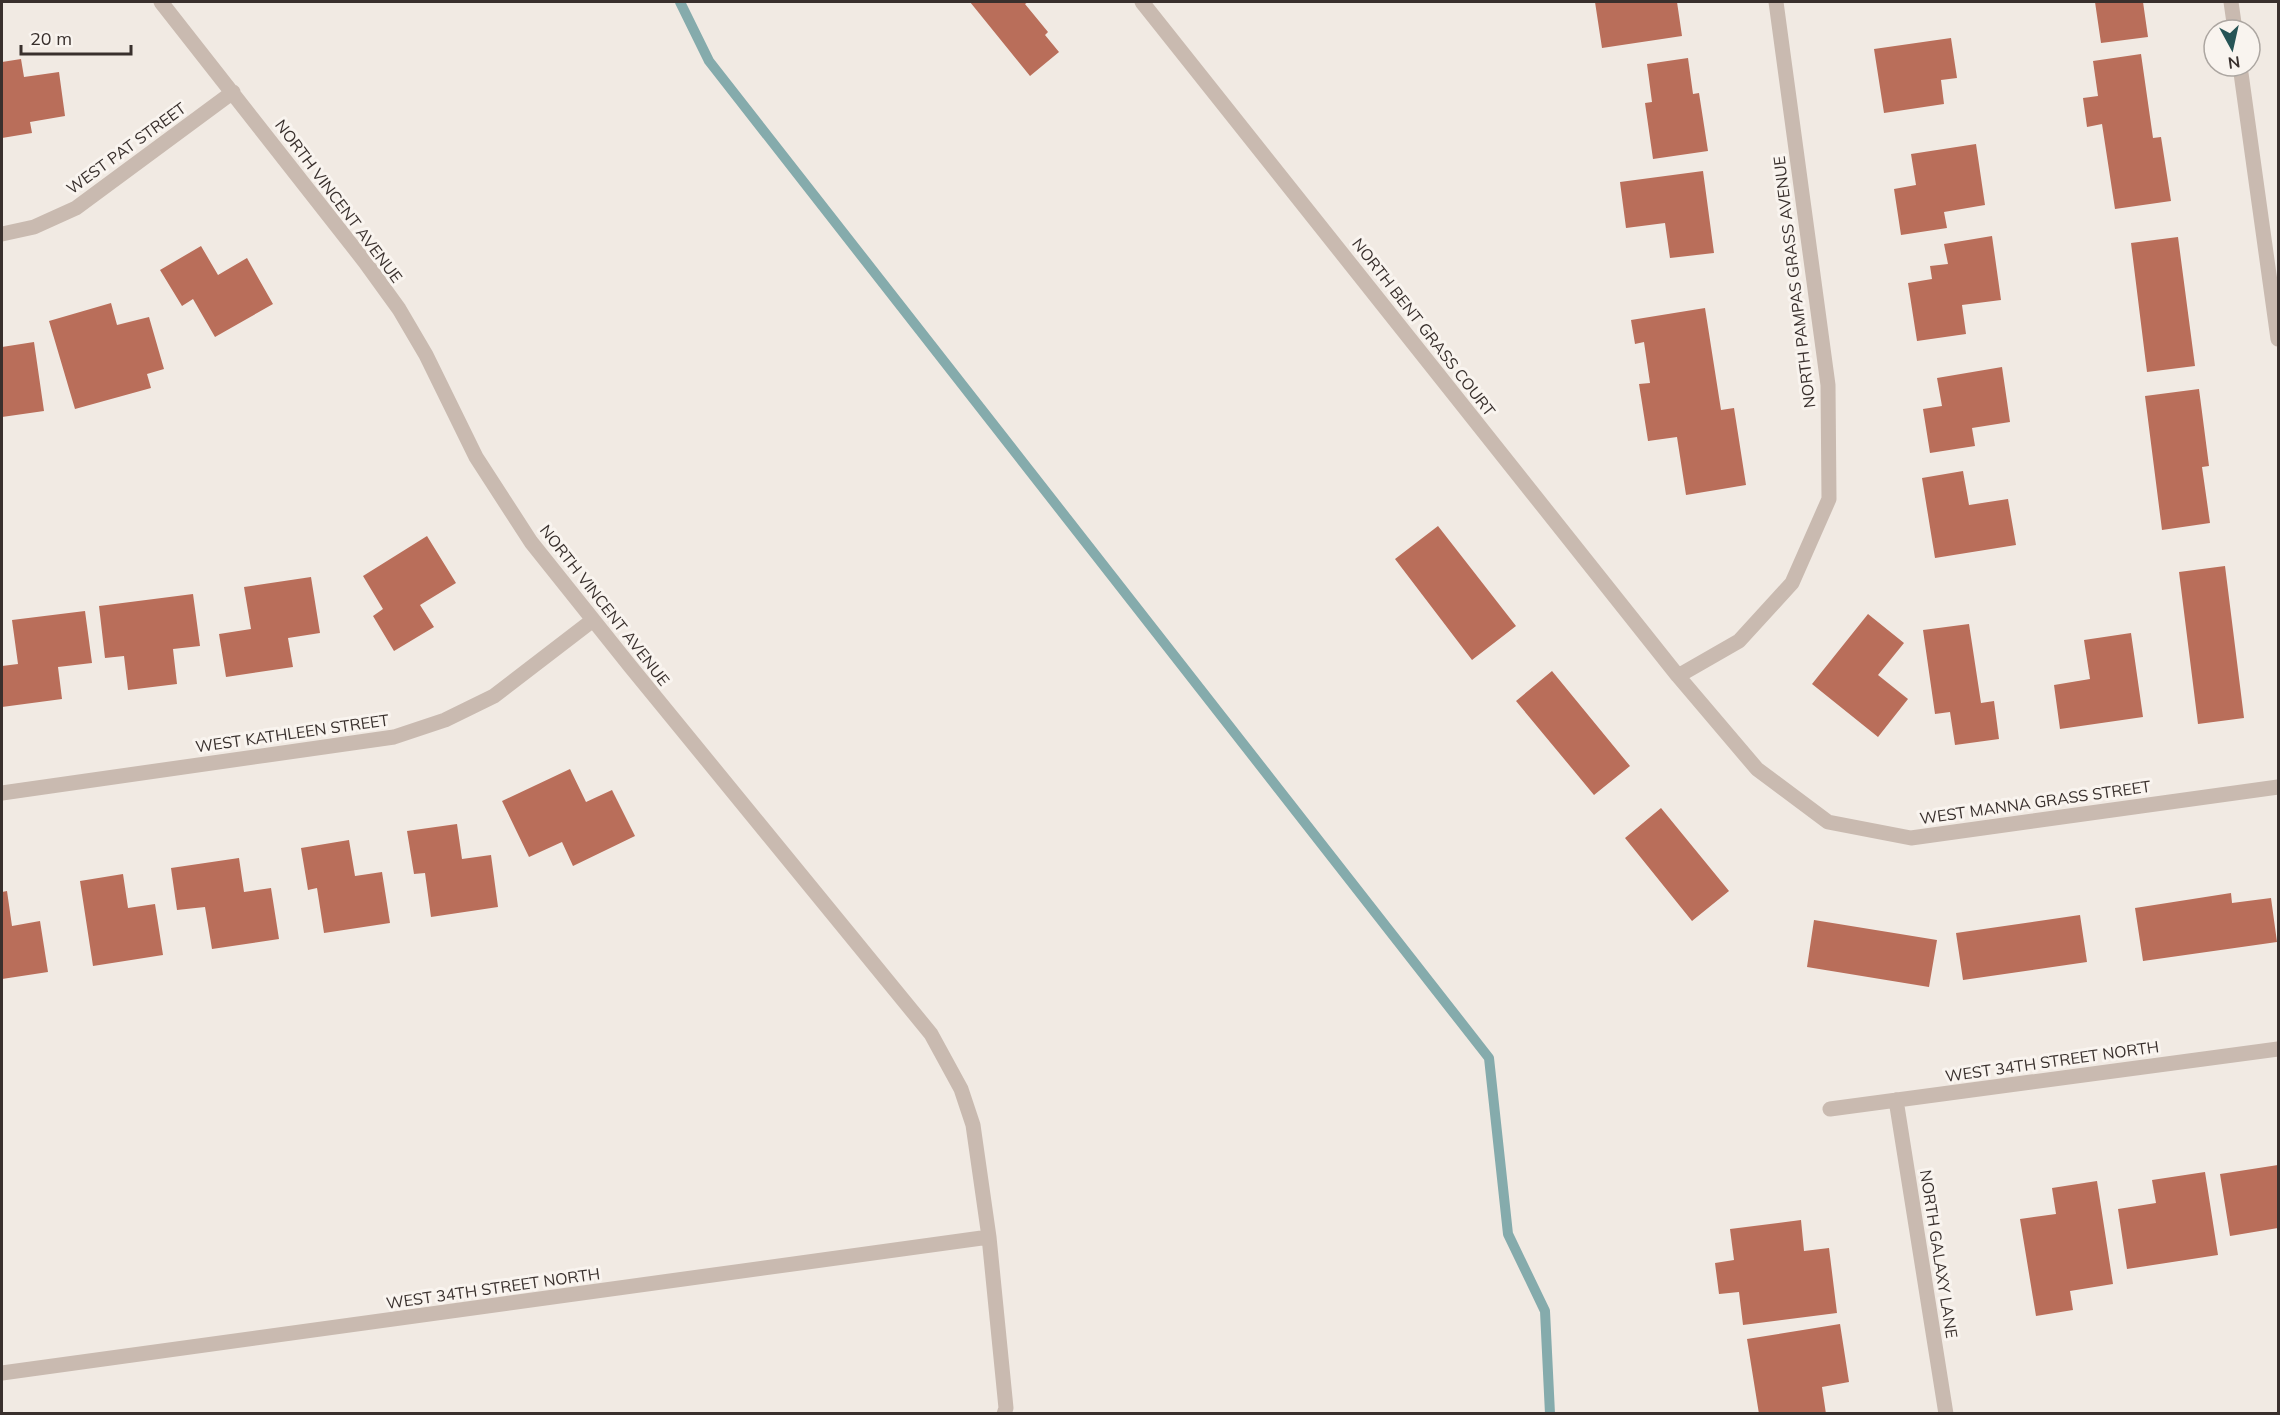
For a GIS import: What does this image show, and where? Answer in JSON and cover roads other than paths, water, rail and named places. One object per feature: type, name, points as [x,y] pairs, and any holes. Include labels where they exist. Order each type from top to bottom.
[{"type":"street","name":"NORTH VINCENT AVENUE","points":[[161,2],[365,262],[399,309],[426,355],[476,457],[531,542],[931,1034],[961,1089],[973,1125],[989,1238],[1006,1408],[1004,1413]]},
{"type":"street","name":"NORTH BENT GRASS COURT","points":[[1142,2],[1678,676]]},
{"type":"street","name":"NORTH PAMPAS GRASS AVENUE","points":[[1678,676],[1739,641],[1791,583],[1829,499],[1828,385],[1776,2]]},
{"type":"street","points":[[2231,2],[2233,18]]},
{"type":"street","points":[[2242,78],[2278,339]]},
{"type":"street","name":"WEST PAT STREET","points":[[2,234],[34,226],[76,208],[233,92]]},
{"type":"street","name":"WEST KATHLEEN STREET","points":[[2,793],[394,737],[445,720],[494,696],[593,620]]},
{"type":"street","name":"WEST MANNA GRASS STREET","points":[[1678,676],[1757,769],[1828,822],[1911,838],[2278,787]]},
{"type":"street","name":"WEST 34TH STREET NORTH","points":[[1830,1109],[2278,1049]]},
{"type":"street","name":"NORTH GALAXY LANE","points":[[1896,1100],[1946,1413]]},
{"type":"street","name":"WEST 34TH STREET NORTH","points":[[2,1373],[989,1238]]},
{"type":"waterway","points":[[680,2],[709,61],[1489,1058],[1508,1234],[1545,1311],[1550,1414]]}]
